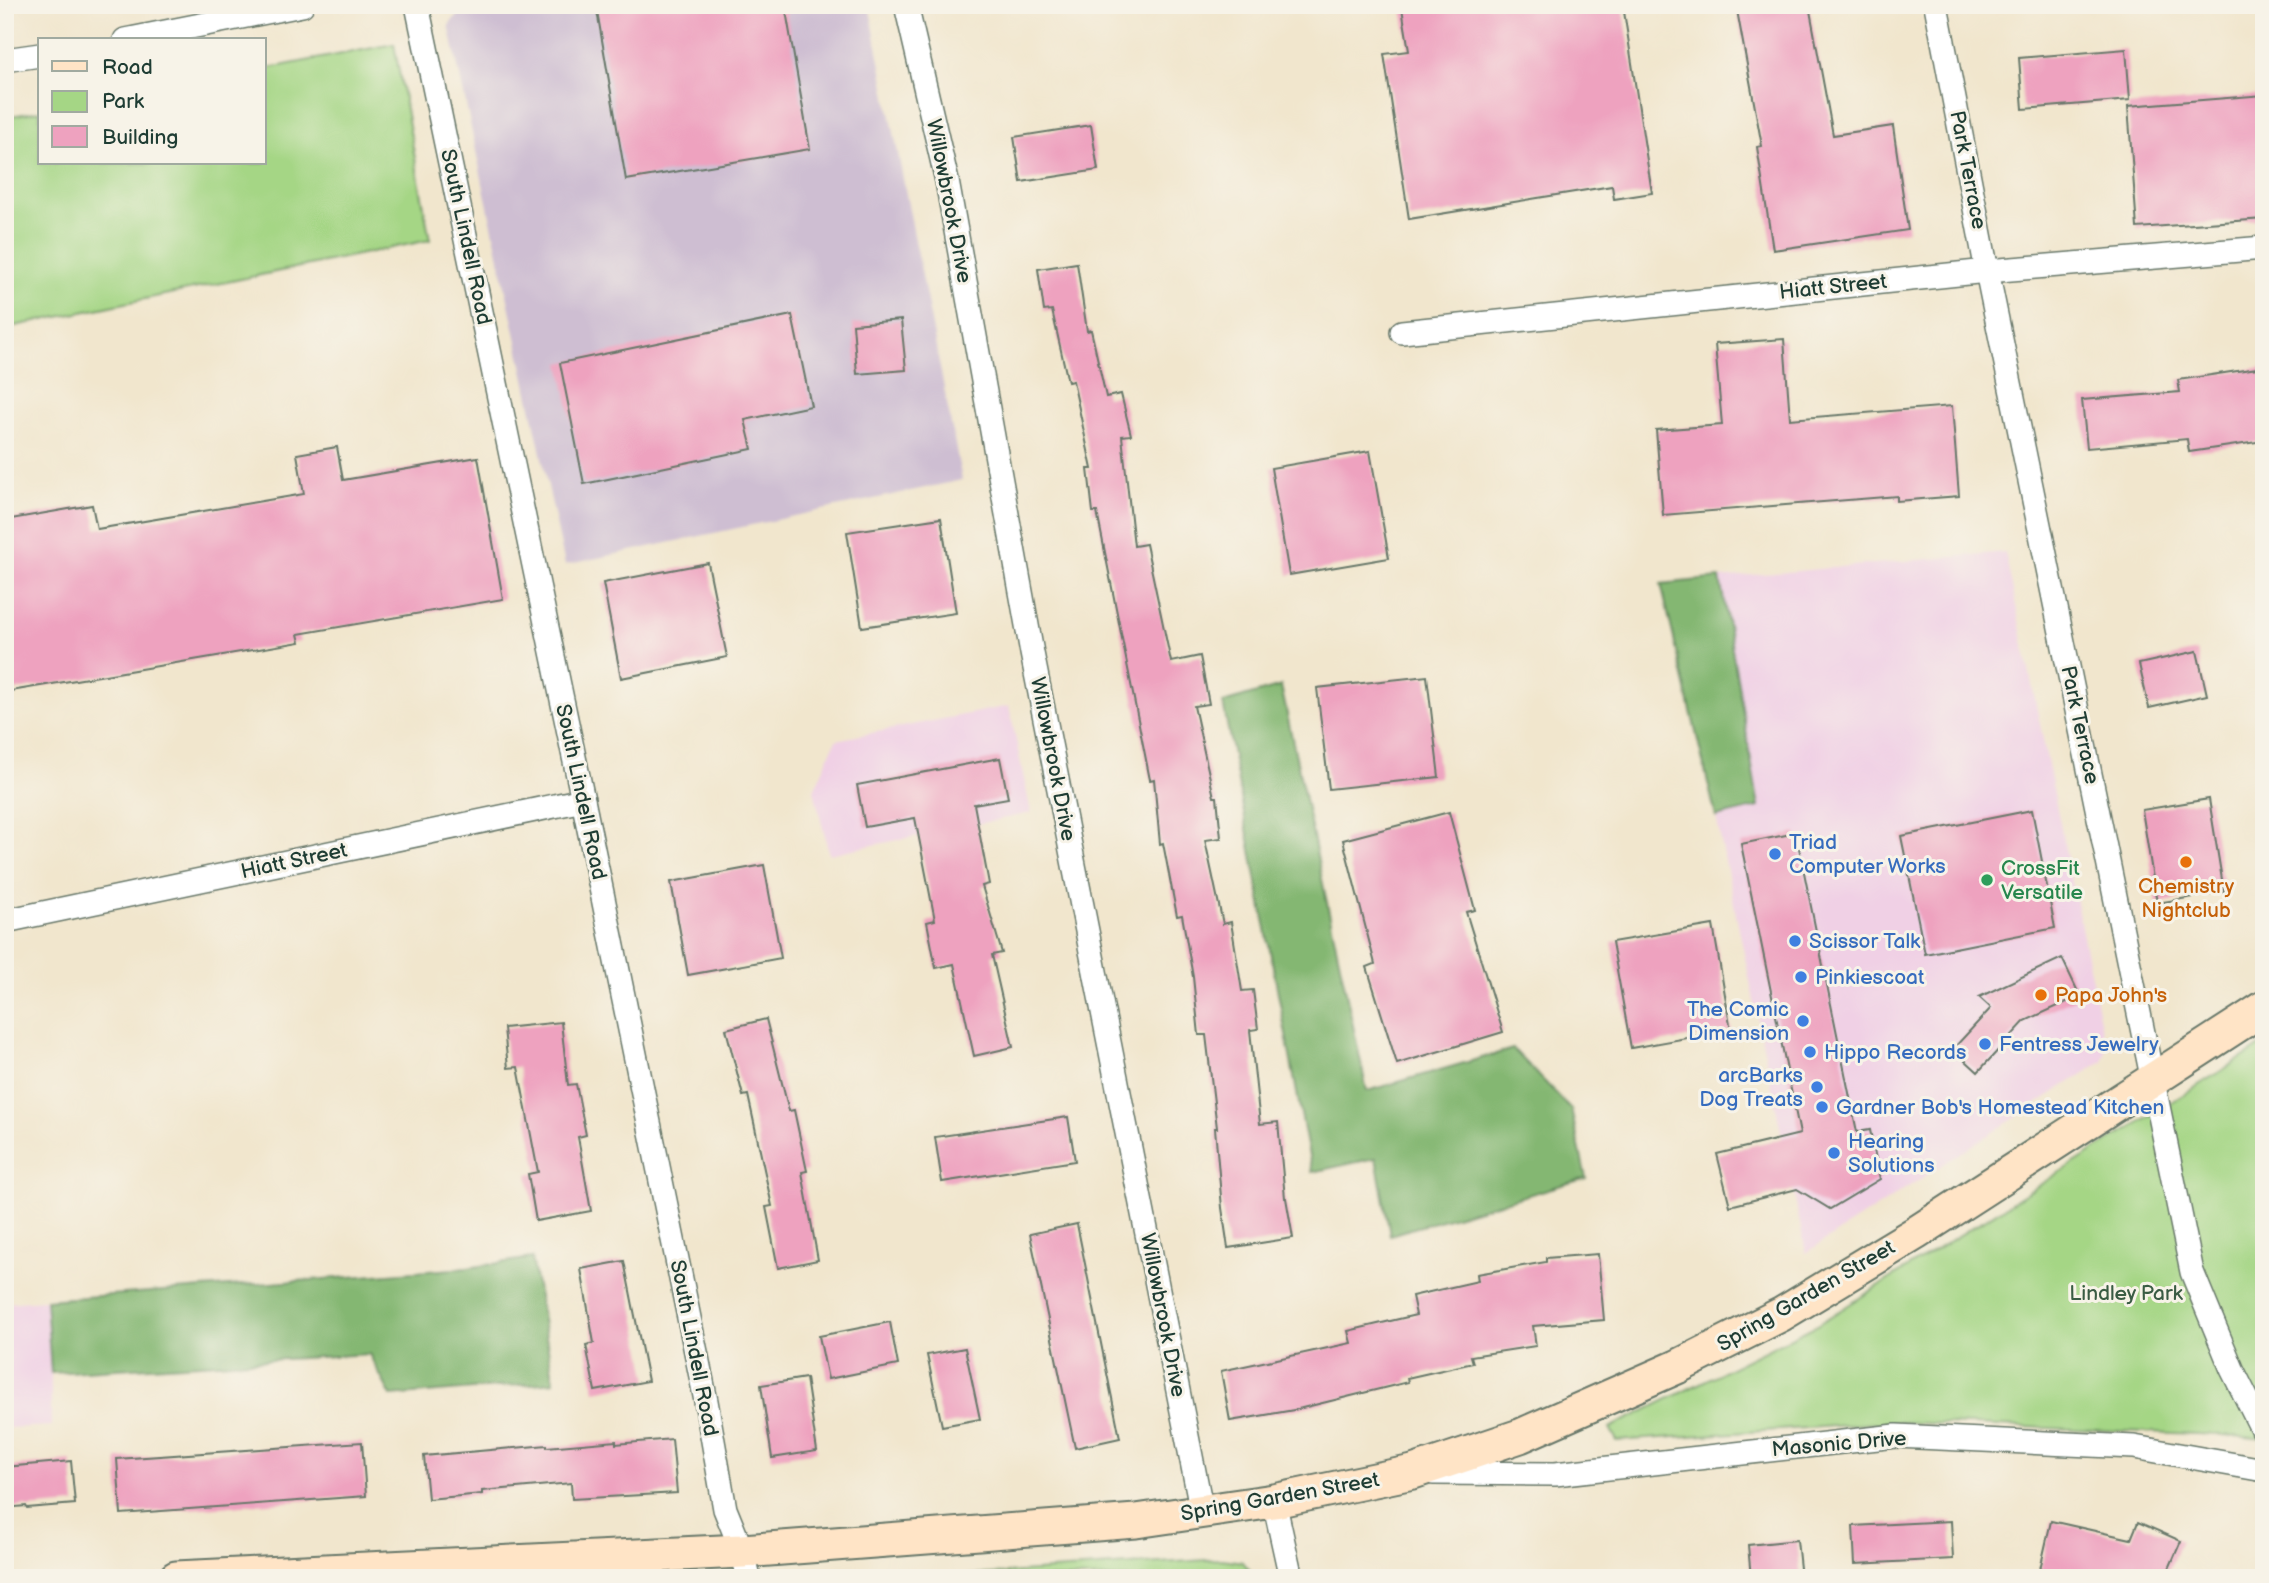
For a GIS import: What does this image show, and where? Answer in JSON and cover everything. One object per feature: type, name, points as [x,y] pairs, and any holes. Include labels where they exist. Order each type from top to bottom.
[{"type":"main road","name":"Spring Garden Street","points":[[176,1578],[745,1564],[1202,1512],[1274,1501],[1413,1472],[1520,1436],[1678,1367],[1782,1314],[1916,1233],[2264,1008]]},
{"type":"street","points":[[135,38],[302,5]]},
{"type":"street","name":"South Lindell Road","points":[[417,5],[583,800],[706,1401],[725,1509],[745,1564]]},
{"type":"street","name":"Willowbrook Drive","points":[[906,5],[947,181],[1032,653],[1202,1512]]},
{"type":"street","name":"Park Terrace","points":[[1936,5],[1987,271],[2192,1272],[2232,1368],[2264,1433]]},
{"type":"street","points":[[5,60],[38,55]]},
{"type":"street","name":"Hiatt Street","points":[[1402,332],[1987,271],[2264,248]]},
{"type":"street","name":"Hiatt Street","points":[[5,921],[583,800]]},
{"type":"street","name":"Masonic Drive","points":[[1413,1472],[1555,1474],[1896,1436],[2134,1447],[2264,1470]]},
{"type":"street","points":[[1274,1501],[1291,1578]]},
{"type":"shaded area","points":[[466,5],[869,5],[962,480],[565,565],[449,25]]},
{"type":"shaded area","points":[[2005,552],[2106,1050],[2103,1061],[1806,1253],[1716,817],[1759,807],[1720,578]]},
{"type":"shaded area","points":[[1009,706],[1031,813],[829,854],[814,790],[836,740]]},
{"type":"shaded area","points":[[46,1300],[51,1373],[51,1426],[5,1428],[5,1303]]},
{"type":"green space","points":[[394,44],[430,240],[5,328],[5,117],[38,111],[38,164],[266,164],[266,69]]},
{"type":"green space","points":[[1720,578],[1759,807],[1716,817],[1661,584]]},
{"type":"green space","points":[[1281,686],[1367,1091],[1513,1049],[1571,1109],[1586,1178],[1390,1235],[1376,1158],[1312,1172],[1223,703]]},
{"type":"green space","name":"Lindley Park","points":[[2264,1044],[2264,1439],[2223,1435],[1894,1422],[1617,1441],[1610,1428],[1815,1326]]},
{"type":"green space","points":[[532,1258],[554,1382],[391,1396],[369,1354],[51,1373],[46,1300],[467,1268]]},
{"type":"green space","points":[[1222,1559],[1243,1562],[1256,1578],[929,1578]]},
{"type":"building","points":[[596,5],[785,5],[810,149],[626,180]]},
{"type":"building","points":[[1422,5],[1623,5],[1652,193],[1614,199],[1612,186],[1409,219],[1384,54],[1409,51],[1402,8]]},
{"type":"building","points":[[1736,5],[1809,5],[1833,135],[1893,126],[1908,230],[1773,250],[1757,147],[1762,146]]},
{"type":"building","points":[[2126,49],[2130,100],[2023,109],[2019,58]]},
{"type":"building","points":[[2264,95],[2264,219],[2137,228],[2128,106]]},
{"type":"building","points":[[1091,125],[1098,170],[1021,182],[1014,137]]},
{"type":"building","points":[[1077,263],[1087,331],[1091,330],[1106,397],[1121,394],[1131,435],[1122,436],[1134,546],[1146,544],[1171,662],[1200,656],[1209,704],[1194,706],[1214,797],[1217,797],[1221,838],[1205,840],[1223,924],[1231,922],[1242,991],[1253,990],[1258,1029],[1250,1030],[1260,1124],[1278,1122],[1285,1198],[1293,1238],[1228,1248],[1206,1035],[1199,1035],[1193,977],[1182,915],[1177,916],[1163,843],[1160,844],[1154,779],[1150,780],[1097,512],[1093,512],[1088,469],[1092,469],[1073,381],[1068,382],[1052,310],[1044,311],[1038,269]]},
{"type":"building","points":[[792,315],[811,406],[745,420],[752,449],[584,484],[560,363]]},
{"type":"building","points":[[901,320],[906,370],[857,374],[853,324]]},
{"type":"building","points":[[1784,339],[1790,419],[1952,406],[1959,496],[1897,501],[1897,496],[1663,515],[1656,430],[1722,425],[1715,344]]},
{"type":"building","points":[[2264,367],[2264,441],[2189,452],[2187,439],[2087,448],[2082,400],[2180,392],[2178,380]]},
{"type":"building","points":[[337,447],[343,480],[478,457],[503,599],[298,634],[300,642],[5,692],[5,520],[92,505],[97,529],[304,494],[297,454]]},
{"type":"building","points":[[1370,451],[1389,558],[1289,575],[1271,468]]},
{"type":"building","points":[[941,518],[956,613],[862,627],[847,532]]},
{"type":"building","points":[[708,563],[727,657],[621,678],[603,583]]},
{"type":"building","points":[[2197,651],[2207,695],[2149,708],[2139,664]]},
{"type":"building","points":[[1427,676],[1439,777],[1329,789],[1317,688]]},
{"type":"building","points":[[1000,758],[1008,798],[974,804],[989,884],[982,886],[1002,953],[992,955],[1013,1047],[974,1056],[954,964],[936,968],[927,922],[935,920],[915,818],[865,827],[857,785]]},
{"type":"building","points":[[2209,799],[2224,892],[2157,903],[2142,810]]},
{"type":"building","points":[[2032,810],[2055,928],[1925,954],[1901,836]]},
{"type":"building","points":[[1449,812],[1475,910],[1466,912],[1503,1032],[1397,1064],[1367,967],[1375,964],[1343,840]]},
{"type":"building","points":[[1796,833],[1857,1132],[1870,1130],[1880,1179],[1830,1209],[1797,1189],[1730,1206],[1717,1154],[1800,1134],[1741,844]]},
{"type":"building","points":[[764,865],[781,958],[688,975],[671,882]]},
{"type":"building","points":[[1713,925],[1731,1030],[1631,1048],[1612,942]]},
{"type":"building","points":[[2062,958],[2080,996],[2025,1021],[1978,1072],[1953,1049],[1991,1008],[1979,997]]},
{"type":"building","points":[[766,1019],[789,1111],[794,1110],[807,1171],[802,1172],[818,1260],[778,1268],[766,1207],[772,1206],[748,1095],[743,1096],[726,1029]]},
{"type":"building","points":[[561,1022],[568,1085],[576,1084],[586,1135],[578,1137],[591,1211],[536,1221],[528,1174],[538,1172],[518,1067],[508,1068],[504,1028]]},
{"type":"building","points":[[1068,1117],[1075,1161],[942,1182],[935,1137]]},
{"type":"building","points":[[1077,1224],[1120,1438],[1075,1448],[1030,1234]]},
{"type":"building","points":[[1598,1254],[1604,1320],[1533,1326],[1536,1346],[1471,1356],[1473,1363],[1407,1378],[1408,1382],[1294,1410],[1230,1421],[1221,1371],[1351,1343],[1348,1331],[1416,1315],[1412,1296],[1478,1281],[1477,1274],[1546,1262],[1546,1258]]},
{"type":"building","points":[[624,1261],[648,1381],[595,1391],[586,1345],[594,1343],[581,1269]]},
{"type":"building","points":[[890,1322],[898,1365],[828,1379],[819,1336]]},
{"type":"building","points":[[965,1348],[980,1419],[942,1426],[927,1355]]},
{"type":"building","points":[[806,1378],[817,1451],[772,1458],[761,1385]]},
{"type":"building","points":[[672,1439],[677,1493],[572,1499],[571,1483],[428,1499],[424,1456],[547,1445],[616,1441],[616,1444]]},
{"type":"building","points":[[362,1442],[366,1496],[121,1514],[117,1459]]},
{"type":"building","points":[[71,1461],[75,1504],[5,1508],[5,1467]]},
{"type":"building","points":[[1951,1521],[1953,1559],[1855,1564],[1853,1526]]},
{"type":"building","points":[[2051,1521],[2131,1539],[2138,1522],[2181,1541],[2165,1578],[2038,1578]]},
{"type":"building","points":[[1797,1540],[1801,1578],[1751,1578],[1748,1545]]},
{"type":"place","name":"Triad Computer Works","points":[[1775,854]]},
{"type":"place","name":"Chemistry Nightclub","points":[[2186,862]]},
{"type":"place","name":"CrossFit Versatile","points":[[1987,880]]},
{"type":"place","name":"Scissor Talk","points":[[1795,941]]},
{"type":"place","name":"Pinkiescoat","points":[[1801,977]]},
{"type":"place","name":"Papa John's","points":[[2041,995]]},
{"type":"place","name":"The Comic Dimension","points":[[1803,1021]]},
{"type":"place","name":"Fentress Jewelry","points":[[1985,1044]]},
{"type":"place","name":"Hippo Records","points":[[1810,1052]]},
{"type":"place","name":"arcBarks Dog Treats","points":[[1817,1087]]},
{"type":"place","name":"Gardner Bob's Homestead Kitchen","points":[[1822,1107]]},
{"type":"place","name":"Hearing Solutions","points":[[1834,1153]]}]
